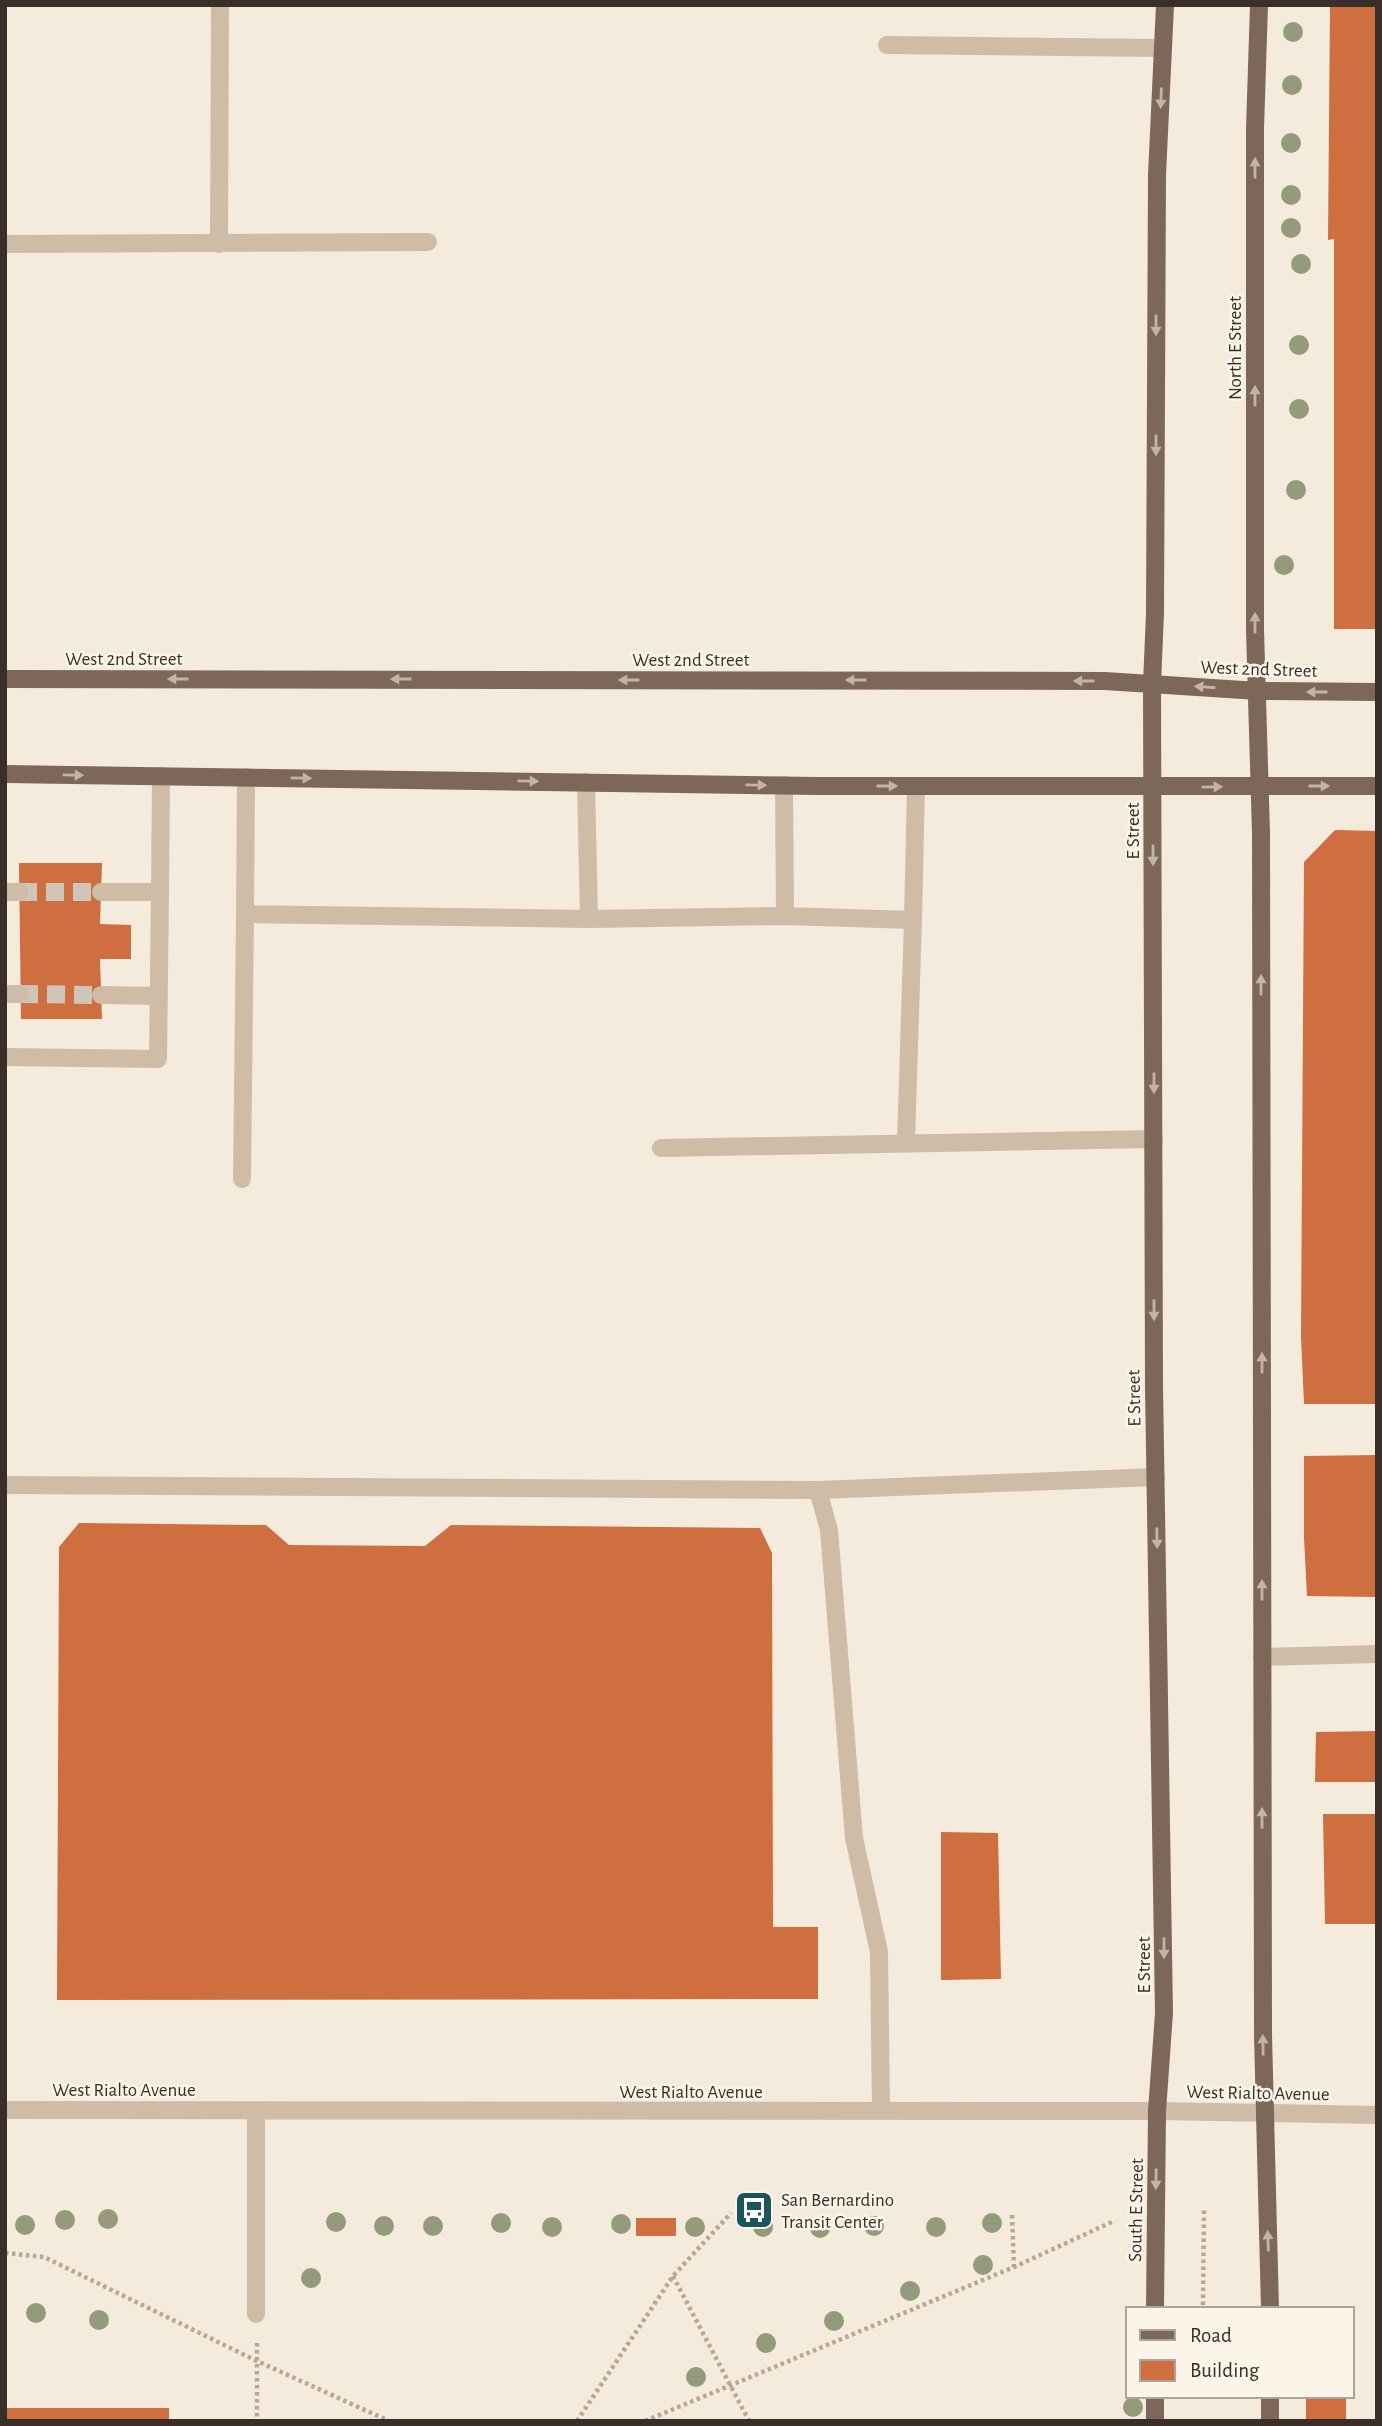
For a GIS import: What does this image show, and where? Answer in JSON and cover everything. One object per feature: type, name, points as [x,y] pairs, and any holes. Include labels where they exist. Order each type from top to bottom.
[{"type":"main road","points":[[1152,684],[1156,613],[1157,176],[1165,5]]},
{"type":"main road","name":"North E Street","points":[[1258,691],[1255,630],[1255,129],[1259,5]]},
{"type":"main road","name":"West 2nd Street","points":[[5,680],[1078,681],[1258,691],[1377,692]]},
{"type":"main road","name":"E Street","points":[[1152,684],[1154,1387],[1164,1999],[1157,2111]]},
{"type":"main road","points":[[1258,691],[1261,786],[1264,2114],[1270,2307]]},
{"type":"main road","points":[[5,774],[784,785],[1377,786]]},
{"type":"main road","name":"South E Street","points":[[1155,2307],[1157,2111]]},
{"type":"main road","points":[[1155,2398],[1155,2421]]},
{"type":"main road","points":[[1270,2398],[1270,2421]]},
{"type":"street","points":[[219,244],[220,5]]},
{"type":"street","points":[[887,45],[1163,48]]},
{"type":"street","points":[[5,244],[428,242]]},
{"type":"street","points":[[5,1057],[158,1059],[161,776]]},
{"type":"street","points":[[242,1179],[246,777]]},
{"type":"street","points":[[586,782],[589,919]]},
{"type":"street","points":[[784,785],[785,916]]},
{"type":"street","points":[[906,1142],[916,786]]},
{"type":"street","points":[[101,892],[160,892]]},
{"type":"street","points":[[245,914],[589,919],[785,916],[912,920]]},
{"type":"street","points":[[101,995],[159,996]]},
{"type":"street","points":[[661,1148],[1154,1139]]},
{"type":"street","points":[[5,1485],[818,1490],[1156,1477]]},
{"type":"street","points":[[818,1490],[828,1530],[854,1838],[879,1952],[880,2111]]},
{"type":"street","points":[[1262,1657],[1377,1654]]},
{"type":"street","name":"West Rialto Avenue","points":[[5,2110],[1157,2111],[1377,2115]]},
{"type":"street","points":[[256,2111],[256,2314]]},
{"type":"path","points":[[1203,2305],[1204,2210]]},
{"type":"path","points":[[577,2421],[673,2276],[731,2213]]},
{"type":"path","points":[[1012,2216],[1014,2267]]},
{"type":"path","points":[[645,2421],[1014,2267],[1114,2221]]},
{"type":"path","points":[[5,2253],[44,2257],[257,2361],[389,2421]]},
{"type":"path","points":[[673,2276],[749,2421]]},
{"type":"path","points":[[256,2314],[257,2421]]},
{"type":"building","points":[[1330,5],[1377,5],[1377,629],[1334,629],[1334,239],[1328,240]]},
{"type":"building","points":[[1335,830],[1377,831],[1377,1404],[1304,1404],[1301,1337],[1304,862]]},
{"type":"building","points":[[19,863],[102,863],[100,924],[131,925],[131,959],[100,959],[102,1019],[21,1019]]},
{"type":"building","points":[[1377,1455],[1377,1597],[1307,1596],[1304,1456]]},
{"type":"building","points":[[79,1523],[266,1525],[289,1545],[425,1546],[451,1525],[760,1528],[772,1553],[773,1927],[818,1927],[818,1999],[57,2000],[59,1547]]},
{"type":"building","points":[[1377,1731],[1377,1782],[1315,1782],[1316,1732]]},
{"type":"building","points":[[1323,1814],[1377,1814],[1377,1924],[1325,1924]]},
{"type":"building","points":[[941,1832],[998,1833],[1001,1979],[941,1980]]},
{"type":"building","points":[[636,2218],[676,2218],[676,2236],[636,2236]]},
{"type":"building","points":[[1306,2398],[1346,2398],[1346,2421],[1306,2421]]},
{"type":"building","points":[[5,2408],[169,2408],[169,2421],[5,2421]]},
{"type":"tunnel","points":[[19,892],[101,892]]},
{"type":"tunnel","points":[[20,994],[101,995]]},
{"type":"place","name":"San Bernardino Transit Center","points":[[754,2210]]}]
